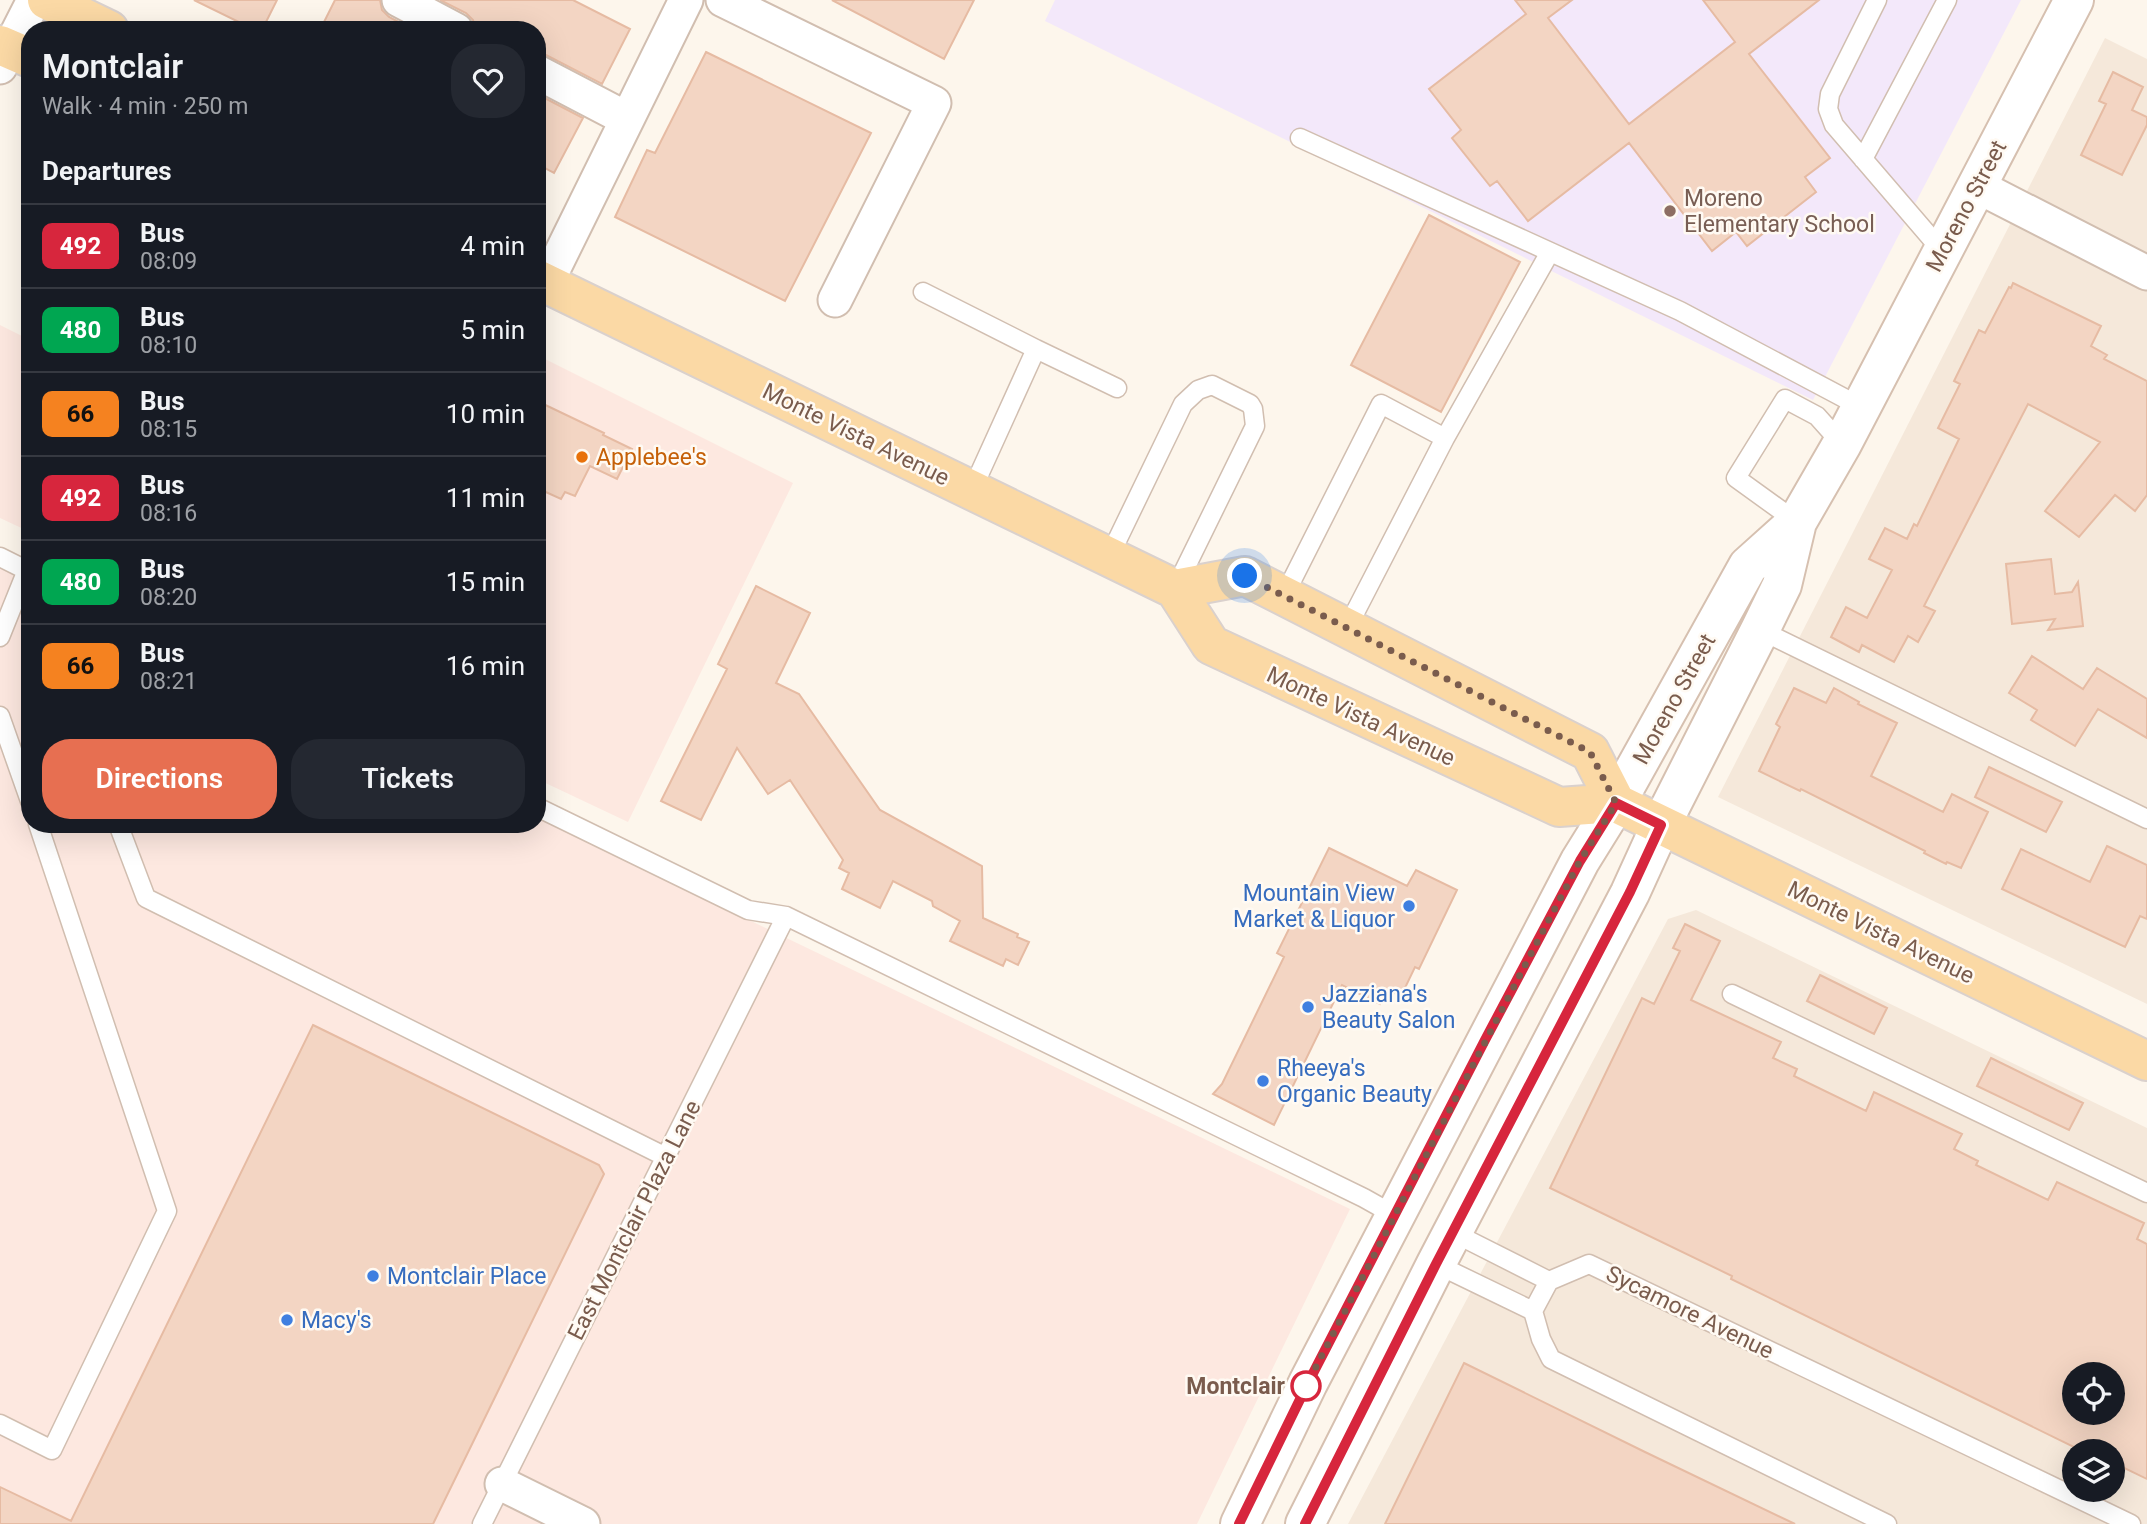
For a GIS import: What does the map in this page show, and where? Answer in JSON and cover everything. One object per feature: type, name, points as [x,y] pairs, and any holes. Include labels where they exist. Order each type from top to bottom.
[{"type":"main road","points":[[47,0],[90,21]]},
{"type":"main road","name":"Monte Vista Avenue","points":[[546,284],[1175,589],[1211,645],[1559,807],[1616,803],[2147,1061]]},
{"type":"main road","points":[[1175,589],[1245,576],[1590,752],[1616,803]]},
{"type":"street","points":[[25,21],[34,0]]},
{"type":"street","points":[[399,0],[439,21]]},
{"type":"street","points":[[546,274],[686,0]]},
{"type":"street","points":[[723,0],[934,103],[835,300]]},
{"type":"street","name":"Moreno Street","points":[[1305,1524],[1444,1248],[1630,892],[1760,630],[1782,584],[1797,522],[1842,444],[2074,0]]},
{"type":"street","points":[[10,55],[21,30]]},
{"type":"street","points":[[546,77],[627,119]]},
{"type":"street","points":[[1977,186],[2147,273]]},
{"type":"street","name":"Moreno Street","points":[[1240,1524],[1308,1383],[1580,861],[1616,803],[1748,566],[1797,522]]},
{"type":"street","points":[[502,1484],[583,1524]]},
{"type":"lane","points":[[1877,0],[1829,93],[1828,109],[1834,125],[1942,252]]},
{"type":"lane","points":[[1863,159],[1947,0]]},
{"type":"lane","points":[[1300,138],[1680,312],[1861,407]]},
{"type":"lane","points":[[1348,628],[1445,438],[1550,253]]},
{"type":"lane","points":[[923,292],[1117,388]]},
{"type":"lane","points":[[972,490],[1037,349]]},
{"type":"lane","points":[[1109,557],[1183,404],[1198,390],[1212,385],[1250,404],[1255,426],[1175,589]]},
{"type":"lane","points":[[1797,522],[1737,478],[1785,400],[1817,416],[1842,444]]},
{"type":"lane","points":[[1284,596],[1381,404],[1445,438]]},
{"type":"lane","points":[[0,557],[21,567]]},
{"type":"lane","points":[[0,637],[21,589]]},
{"type":"lane","points":[[1760,630],[2147,819]]},
{"type":"lane","points":[[0,716],[21,776]]},
{"type":"lane","points":[[546,811],[748,910],[786,916],[1396,1216]]},
{"type":"lane","points":[[0,1424],[52,1450],[167,1211],[41,833]]},
{"type":"lane","points":[[121,833],[146,898],[666,1157]]},
{"type":"lane","name":"East Montclair Plaza Lane","points":[[482,1524],[786,916]]},
{"type":"lane","points":[[1732,994],[2147,1193]]},
{"type":"lane","points":[[1444,1248],[1549,1281],[1533,1311]]},
{"type":"lane","points":[[1444,1248],[1533,1311],[1541,1339],[1551,1359],[1887,1524]]},
{"type":"lane","name":"Sycamore Avenue","points":[[1549,1281],[1589,1264],[2131,1524]]},
{"type":"shaded area","name":"Moreno Elementary School","points":[[1055,0],[2021,0],[1813,400],[1045,21]]},
{"type":"shaded area","points":[[2105,38],[2147,59],[2147,1004],[1718,797]]},
{"type":"shaded area","points":[[0,325],[21,336],[21,528],[0,518]]},
{"type":"shaded area","points":[[546,360],[793,483],[628,822],[546,783]]},
{"type":"shaded area","points":[[0,559],[21,569],[21,833],[546,833],[546,822],[1350,1209],[1197,1524],[0,1524]]},
{"type":"shaded area","points":[[1696,910],[2147,1128],[2147,1524],[1348,1524],[1668,919]]},
{"type":"building","points":[[194,0],[277,0],[266,21],[237,21]]},
{"type":"building","points":[[335,0],[380,0],[382,10],[397,21],[324,21]]},
{"type":"building","points":[[440,0],[573,0],[630,29],[602,84],[546,55],[546,21],[473,21],[466,13]]},
{"type":"building","points":[[832,0],[974,0],[944,59]]},
{"type":"building","points":[[1515,0],[1572,0],[1548,18],[1629,124],[1735,42],[1703,0],[1819,0],[1749,54],[1830,158],[1805,177],[1816,192],[1747,246],[1736,232],[1712,251],[1629,143],[1528,221],[1497,181],[1490,186],[1452,138],[1461,130],[1429,89],[1526,14]]},
{"type":"building","points":[[706,52],[871,133],[785,301],[615,217],[647,150],[655,153]]},
{"type":"building","points":[[2113,72],[2143,87],[2132,110],[2147,117],[2147,125],[2122,175],[2081,155],[2106,104],[2099,101]]},
{"type":"building","points":[[546,99],[583,118],[554,173],[546,169]]},
{"type":"building","points":[[1429,215],[1520,262],[1441,412],[1351,365]]},
{"type":"building","points":[[2013,283],[2101,326],[2091,346],[2107,355],[2104,359],[2147,381],[2147,495],[2135,511],[2115,495],[2079,537],[2045,511],[2100,442],[2028,404],[1924,606],[1935,611],[1918,642],[1908,636],[1894,662],[1862,645],[1859,652],[1831,637],[1846,607],[1867,618],[1892,570],[1869,559],[1885,528],[1907,539],[1914,524],[1917,526],[1959,439],[1938,428],[1960,384],[1954,381],[1979,330],[1985,333]]},
{"type":"building","name":"Applebee's","points":[[546,405],[632,449],[617,479],[590,466],[575,496],[565,492],[561,499],[546,492]]},
{"type":"building","points":[[2051,559],[2055,594],[2072,592],[2078,582],[2083,626],[2048,630],[2055,619],[2012,624],[2006,564]]},
{"type":"building","points":[[756,586],[810,613],[776,683],[799,694],[880,810],[982,866],[983,918],[1029,942],[1018,965],[1006,959],[1003,966],[950,941],[960,921],[933,906],[932,901],[893,881],[880,908],[842,889],[849,873],[839,868],[843,860],[790,780],[768,794],[737,748],[701,820],[661,801],[727,669],[718,664]]},
{"type":"building","points":[[2032,656],[2083,689],[2097,668],[2147,699],[2147,738],[2098,709],[2075,746],[2031,720],[2037,710],[2009,693]]},
{"type":"building","points":[[1794,688],[1826,703],[1834,688],[1859,702],[1858,704],[1897,723],[1871,776],[1943,812],[1952,794],[1988,812],[1961,868],[1947,862],[1946,864],[1801,789],[1800,791],[1759,771],[1780,727],[1776,724]]},
{"type":"building","points":[[1989,767],[2062,802],[2046,832],[1975,797]]},
{"type":"building","points":[[2107,846],[2147,865],[2147,919],[2140,916],[2125,947],[2002,889],[2021,849],[2090,882]]},
{"type":"building","points":[[1329,848],[1407,886],[1416,870],[1457,890],[1419,969],[1415,967],[1404,990],[1383,997],[1380,1004],[1342,985],[1274,1125],[1213,1094],[1222,1084],[1284,957],[1277,953]]},
{"type":"building","points":[[1685,924],[1720,941],[1691,1000],[1781,1042],[1773,1058],[1797,1069],[1794,1076],[1866,1111],[1874,1092],[1962,1134],[1954,1149],[1978,1161],[1976,1165],[2048,1200],[2057,1182],[2144,1223],[2137,1239],[2147,1244],[2147,1479],[2125,1468],[2125,1439],[2062,1439],[2062,1441],[1550,1188],[1642,998],[1654,1004],[1680,951],[1673,948]]},
{"type":"building","points":[[1820,975],[1887,1008],[1874,1034],[1807,1001]]},
{"type":"building","name":"Montclair Place","points":[[313,1025],[599,1165],[604,1174],[433,1524],[0,1524],[0,1487],[71,1521]]},
{"type":"building","points":[[1991,1058],[2083,1103],[2069,1130],[1977,1086]]},
{"type":"building","points":[[1464,1363],[1645,1452],[1795,1524],[1385,1524]]},
{"type":"bus line","name":"492","points":[[1239,1524],[1308,1383],[1485,1040],[1580,861],[1616,803],[1661,825],[1630,892],[1354,1423],[1305,1524]]},
{"type":"place","name":"Moreno Elementary School","points":[[1670,211]]},
{"type":"place","name":"Applebee's","points":[[582,457]]},
{"type":"place","name":"Mountain View Market & Liquor","points":[[1409,906]]},
{"type":"place","name":"Jazziana's Beauty Salon","points":[[1308,1007]]},
{"type":"place","name":"Rheeya's Organic Beauty","points":[[1263,1081]]},
{"type":"place","name":"Montclair Place","points":[[373,1276]]},
{"type":"place","name":"Macy's","points":[[287,1320]]},
{"type":"place","name":"Montclair","points":[[1306,1386]]},
{"type":"route","points":[[1245,576],[1590,752],[1616,803],[1580,861],[1306,1386]]}]
